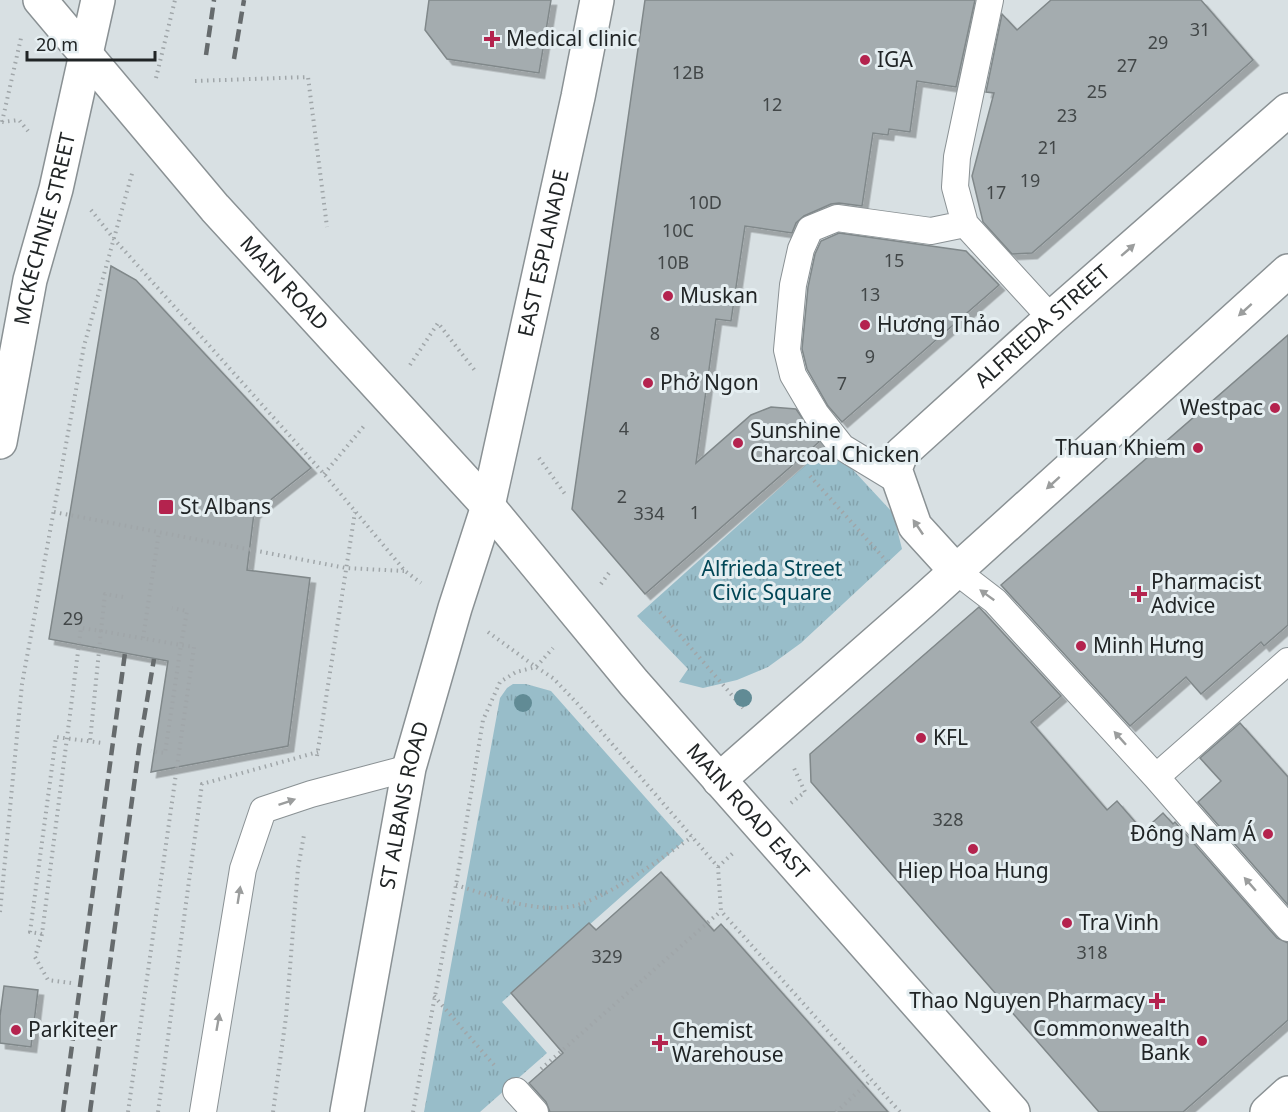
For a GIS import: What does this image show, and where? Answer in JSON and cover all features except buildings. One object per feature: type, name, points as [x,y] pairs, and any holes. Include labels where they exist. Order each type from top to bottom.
[{"type":"street","name":"MAIN ROAD","points":[[40,0],[215,208],[488,506]]},
{"type":"street","name":"MCKECHNIE STREET","points":[[0,442],[5,392],[30,280],[56,189],[98,0]]},
{"type":"street","name":"EAST ESPLANADE","points":[[488,506],[578,97],[597,0]]},
{"type":"street","name":"ALFRIEDA STREET","points":[[956,571],[915,526],[895,470],[901,454],[1051,318],[1288,110]]},
{"type":"street","points":[[719,780],[956,571],[1288,271]]},
{"type":"street","name":"ST ALBANS ROAD","points":[[346,1112],[409,768],[455,608],[488,506]]},
{"type":"street","name":"MAIN ROAD EAST","points":[[488,506],[634,683],[1013,1112]]},
{"type":"street","points":[[1266,1112],[1288,1093]]},
{"type":"lane","points":[[990,0],[957,157],[955,187],[965,224],[1051,318]]},
{"type":"lane","points":[[898,482],[842,447],[816,414],[793,375],[787,350],[793,285],[801,249],[810,229],[837,218],[931,231],[965,224]]},
{"type":"lane","points":[[956,571],[995,601],[1156,777],[1288,928]]},
{"type":"lane","points":[[1156,777],[1287,663]]},
{"type":"lane","points":[[203,1112],[243,869],[263,810],[311,794],[409,768]]},
{"type":"lane","points":[[516,1091],[535,1112]]},
{"type":"path","points":[[0,912],[22,684],[84,346],[145,124],[175,0]]},
{"type":"path","points":[[22,34],[1,121],[19,120],[114,240],[324,474],[405,572],[346,568],[54,512]]},
{"type":"path","points":[[195,81],[308,78],[327,227]]},
{"type":"path","points":[[810,476],[890,565]]},
{"type":"path","points":[[143,638],[159,532]]},
{"type":"path","points":[[90,741],[105,594],[123,597]]},
{"type":"path","points":[[151,751],[165,753],[187,611],[172,608]]},
{"type":"path","points":[[660,612],[792,764],[805,792]]},
{"type":"path","points":[[71,983],[48,980],[35,957],[42,934],[81,628],[194,647],[128,1112]]},
{"type":"path","points":[[413,1112],[456,885],[483,720],[500,682],[516,672],[536,667],[553,678],[576,702],[718,867],[721,911],[900,1112]]},
{"type":"path","points":[[42,934],[30,932],[56,737],[103,743]]},
{"type":"path","points":[[456,885],[508,901],[546,908],[569,907],[586,902],[614,888],[692,837]]},
{"type":"path","points":[[434,996],[516,1091],[721,911]]},
{"type":"path","points":[[836,1112],[871,1080]]},
{"type":"green space","name":"Alfrieda Street Civic Square","points":[[829,444],[893,513],[902,549],[801,643],[768,667],[737,680],[703,688],[679,682],[688,669],[637,616]]},
{"type":"green space","points":[[513,684],[526,684],[551,691],[684,841],[502,1002],[547,1053],[480,1112],[424,1112],[500,698]]},
{"type":"railway","points":[[206,55],[214,0]]},
{"type":"railway","points":[[234,59],[244,0]]},
{"type":"railway","points":[[63,1112],[125,653]]},
{"type":"railway","points":[[90,1112],[139,748],[154,659]]},
{"type":"place","name":"Medical clinic","points":[[492,39]]},
{"type":"place","name":"IGA","points":[[865,60]]},
{"type":"place","name":"Muskan","points":[[668,296]]},
{"type":"place","name":"Hương Thảo","points":[[865,325]]},
{"type":"place","name":"Phở Ngon","points":[[648,383]]},
{"type":"place","name":"Westpac","points":[[1275,408]]},
{"type":"place","name":"Sunshine Charcoal Chicken","points":[[738,443]]},
{"type":"place","name":"Thuan Khiem","points":[[1198,448]]},
{"type":"place","name":"St Albans","points":[[166,507]]},
{"type":"place","name":"Pharmacist Advice","points":[[1139,594]]},
{"type":"place","name":"Minh Hưng","points":[[1081,646]]},
{"type":"place","name":"KFL","points":[[921,738]]},
{"type":"place","name":"Đông Nam Á","points":[[1268,834]]},
{"type":"place","name":"Hiep Hoa Hung","points":[[973,849]]},
{"type":"place","name":"Tra Vinh","points":[[1067,923]]},
{"type":"place","name":"Thao Nguyen Pharmacy","points":[[1157,1001]]},
{"type":"place","name":"Parkiteer","points":[[16,1030]]},
{"type":"place","name":"Commonwealth Bank","points":[[1202,1041]]},
{"type":"place","name":"Chemist Warehouse","points":[[660,1043]]}]
